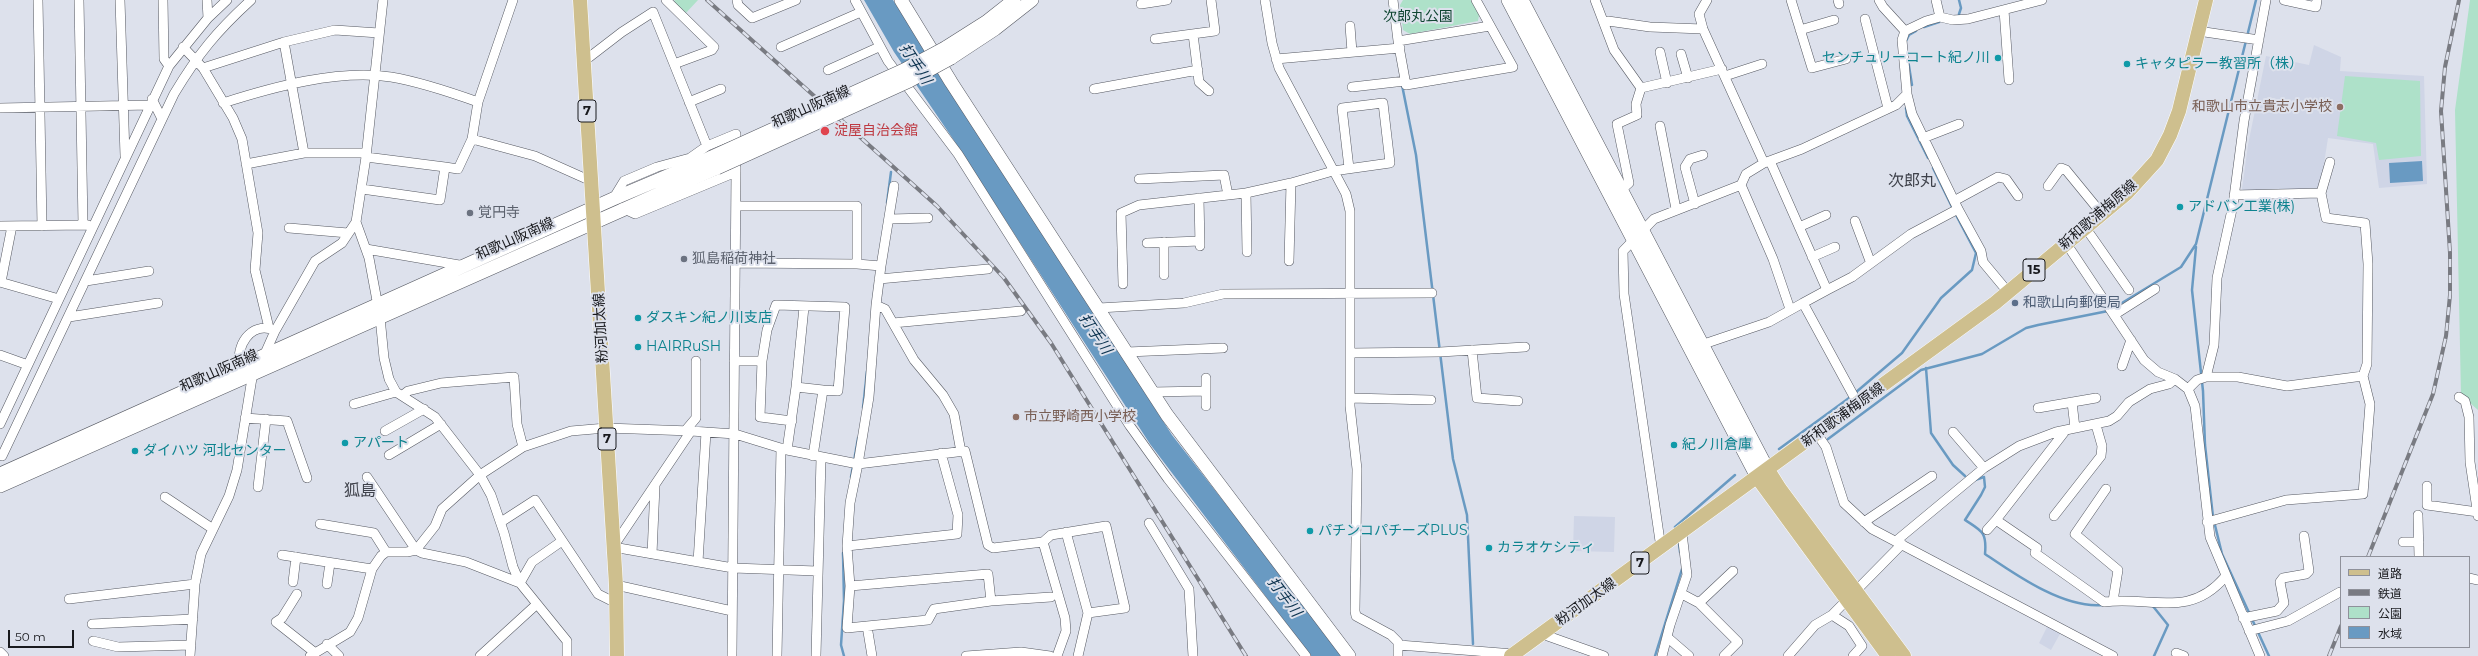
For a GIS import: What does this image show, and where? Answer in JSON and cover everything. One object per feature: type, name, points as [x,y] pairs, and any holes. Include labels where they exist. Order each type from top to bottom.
[{"type":"main road","name":"粉河加太線","points":[[580,0],[616,585],[617,656]]},
{"type":"main road","points":[[901,0],[951,82],[1099,308],[1152,392],[1258,537],[1349,656]]},
{"type":"main road","name":"和歌山阪南線","points":[[0,474],[264,356],[378,311],[594,214],[712,157],[909,81],[948,53],[1014,0]]},
{"type":"main road","name":"和歌山阪南線","points":[[948,53],[995,29],[1032,0]]},
{"type":"main road","points":[[1508,0],[1587,139],[1621,190],[1642,229],[1696,347]]},
{"type":"main road","points":[[1522,0],[1633,241],[1696,347],[1763,473],[1780,489],[1852,596],[1888,656]]},
{"type":"main road","name":"新和歌浦梅原線","points":[[1763,473],[2008,292],[2102,214],[2146,173],[2157,160],[2170,135],[2179,111],[2206,0]]},
{"type":"main road","name":"和歌山阪南線","points":[[0,486],[251,375],[465,266],[594,214]]},
{"type":"main road","name":"粉河加太線","points":[[1512,655],[1763,473]]},
{"type":"main road","points":[[1852,596],[1904,656]]},
{"type":"street","points":[[38,0],[42,226]]},
{"type":"street","points":[[79,0],[83,225]]},
{"type":"street","points":[[120,0],[125,157]]},
{"type":"street","points":[[163,0],[164,59],[169,66]]},
{"type":"street","points":[[207,0],[208,18]]},
{"type":"street","points":[[0,424],[169,66],[208,18],[227,0]]},
{"type":"street","points":[[2,456],[162,119],[195,58],[217,32],[251,0]]},
{"type":"street","points":[[190,656],[195,584],[201,554],[229,496],[237,470],[251,375],[264,356],[272,329],[315,261],[342,243],[356,222],[362,188],[383,0]]},
{"type":"street","points":[[246,164],[304,153],[366,155],[458,169],[472,138],[478,102],[512,0]]},
{"type":"street","points":[[666,0],[714,47],[712,50],[674,64]]},
{"type":"street","points":[[737,0],[738,5],[752,18],[796,0]]},
{"type":"street","points":[[855,0],[879,48],[958,154],[1130,426],[1168,479],[1306,656]]},
{"type":"street","points":[[1141,4],[1167,0]]},
{"type":"street","points":[[1155,39],[1215,31],[1212,0]]},
{"type":"street","points":[[1265,0],[1276,59],[1346,194],[1350,211],[1350,398],[1357,469],[1355,611],[1356,616],[1392,635],[1399,645],[1398,656]]},
{"type":"street","points":[[1393,0],[1403,81],[1406,85],[1513,67],[1476,0]]},
{"type":"street","points":[[1596,0],[1614,50],[1641,88]]},
{"type":"street","points":[[1707,0],[1699,14],[1703,29],[1799,227],[1827,290]]},
{"type":"street","points":[[1791,0],[1812,68],[1846,58]]},
{"type":"street","points":[[1880,0],[1883,8],[1905,31]]},
{"type":"street","points":[[1936,0],[1940,17]]},
{"type":"street","points":[[2008,292],[1983,262],[1981,251],[1955,211],[1954,200],[1912,114],[1907,94],[1902,40],[1905,31],[1926,20],[1940,17],[1953,20],[1968,19],[2042,0]]},
{"type":"street","points":[[2204,378],[2214,345],[2217,278],[2234,195],[2244,121],[2252,38],[2266,0]]},
{"type":"street","points":[[2284,0],[2316,7],[2317,0]]},
{"type":"street","points":[[2004,10],[2009,80]]},
{"type":"street","points":[[583,62],[622,32],[653,12],[712,157]]},
{"type":"street","points":[[781,47],[861,12]]},
{"type":"street","points":[[1865,19],[1888,108]]},
{"type":"street","points":[[1608,20],[1650,27],[1703,29]]},
{"type":"street","points":[[1800,30],[1834,20]]},
{"type":"street","points":[[1350,26],[1352,52]]},
{"type":"street","points":[[1276,59],[1398,47],[1490,26]]},
{"type":"street","points":[[203,68],[284,42],[335,30],[379,32]]},
{"type":"street","points":[[2198,31],[2252,38]]},
{"type":"street","points":[[1193,34],[1199,82],[1209,91]]},
{"type":"street","points":[[284,42],[294,84],[304,153]]},
{"type":"street","points":[[183,47],[203,68],[233,118],[242,139],[258,233],[256,270],[272,329]]},
{"type":"street","points":[[828,70],[879,48]]},
{"type":"street","points":[[1660,52],[1667,83]]},
{"type":"street","points":[[1681,54],[1688,78]]},
{"type":"street","points":[[1641,88],[1762,64]]},
{"type":"street","points":[[1094,89],[1198,70]]},
{"type":"street","points":[[223,102],[294,84],[334,77],[389,77],[423,84],[478,102]]},
{"type":"street","points":[[1352,87],[1403,81]]},
{"type":"street","points":[[1621,190],[1629,183],[1617,124],[1637,115],[1636,104],[1641,88]]},
{"type":"street","points":[[690,102],[721,89]]},
{"type":"street","points":[[1661,548],[1624,294],[1623,251],[1642,229],[1654,219],[1676,209],[1695,204],[1741,185],[1746,174],[1767,162],[1802,149],[1888,108],[1907,94]]},
{"type":"street","points":[[0,108],[123,106],[151,102]]},
{"type":"street","points":[[151,102],[162,119]]},
{"type":"street","points":[[1123,284],[1121,213],[1139,205],[1246,194],[1333,171],[1390,163],[1383,103],[1342,108],[1349,168]]},
{"type":"street","points":[[1924,138],[1959,124]]},
{"type":"street","points":[[1660,126],[1676,209]]},
{"type":"street","points":[[732,656],[735,434],[734,361],[737,206],[736,134],[712,157],[690,158],[658,167],[624,181],[617,203],[635,214],[736,172]]},
{"type":"street","points":[[472,138],[535,156],[591,181]]},
{"type":"street","points":[[1695,204],[1685,167],[1690,159],[1703,155]]},
{"type":"street","points":[[2212,521],[2286,500],[2363,494],[2370,404],[2363,376],[2367,364],[2368,264],[2365,223],[2326,218],[2321,194],[2330,162]]},
{"type":"street","points":[[362,188],[440,200],[445,167]]},
{"type":"street","points":[[2048,186],[2061,168],[2066,170],[2102,214]]},
{"type":"street","points":[[1139,179],[1224,175],[1228,195]]},
{"type":"street","points":[[1954,200],[1998,177],[2006,179],[2018,196]]},
{"type":"street","points":[[1289,261],[1291,183]]},
{"type":"street","points":[[1741,185],[1773,259],[1790,309]]},
{"type":"street","points":[[894,186],[890,219],[879,279],[869,397],[850,503],[847,546],[850,586],[847,628],[928,620],[934,609],[991,601],[1051,597]]},
{"type":"street","points":[[1246,194],[1246,252]]},
{"type":"street","points":[[2234,195],[2321,194]]},
{"type":"street","points":[[1147,243],[1164,242],[1200,244],[1199,198]]},
{"type":"street","points":[[737,206],[858,206],[857,264]]},
{"type":"street","points":[[1696,347],[1759,326],[1803,303],[1852,277],[1870,261],[1911,234],[1955,211]]},
{"type":"street","points":[[1799,227],[1826,215]]},
{"type":"street","points":[[890,219],[928,218]]},
{"type":"street","points":[[1855,221],[1870,261]]},
{"type":"street","points":[[356,222],[366,249],[378,311],[384,358],[389,379],[400,393],[424,409],[441,424],[480,475],[501,522],[513,567],[520,583],[567,641],[567,656]]},
{"type":"street","points":[[0,226],[94,224]]},
{"type":"street","points":[[12,226],[0,282],[59,299]]},
{"type":"street","points":[[2085,227],[2129,290]]},
{"type":"street","points":[[289,228],[348,233]]},
{"type":"street","points":[[1164,242],[1164,275]]},
{"type":"street","points":[[2066,243],[2144,360],[2158,372],[2175,379],[2188,389],[2195,406],[2212,521],[2210,537],[2225,577],[2249,617],[2254,629],[2260,656]]},
{"type":"street","points":[[1812,257],[1835,247]]},
{"type":"street","points":[[366,249],[465,266]]},
{"type":"street","points":[[78,259],[93,266]]},
{"type":"street","points":[[736,263],[857,264],[881,266]]},
{"type":"street","points":[[879,279],[988,269]]},
{"type":"street","points":[[86,281],[149,271]]},
{"type":"street","points":[[2113,313],[2155,289]]},
{"type":"street","points":[[1099,308],[1184,303],[1223,294],[1351,292],[1432,293]]},
{"type":"street","points":[[68,317],[158,303]]},
{"type":"street","points":[[1803,303],[1858,404]]},
{"type":"street","points":[[792,421],[760,417],[762,361],[767,330],[776,305],[845,307],[838,391],[796,387]]},
{"type":"street","points":[[876,305],[885,309],[914,360],[943,395],[954,414],[961,452]]},
{"type":"street","points":[[777,656],[778,571],[784,449],[792,421],[804,306]]},
{"type":"street","points":[[893,323],[1021,311]]},
{"type":"street","points":[[240,367],[240,346],[246,336],[260,328],[272,329]]},
{"type":"street","points":[[2122,366],[2131,340]]},
{"type":"street","points":[[39,343],[53,350]]},
{"type":"street","points":[[1350,353],[1472,350],[1524,347]]},
{"type":"street","points":[[1127,352],[1223,348]]},
{"type":"street","points":[[1472,350],[1477,398],[1518,401]]},
{"type":"street","points":[[0,355],[28,365]]},
{"type":"street","points":[[696,361],[696,418],[655,485],[613,547],[733,568],[778,571],[817,571]]},
{"type":"street","points":[[734,361],[762,361]]},
{"type":"street","points":[[2188,389],[2204,378],[2238,377],[2286,386],[2363,376]]},
{"type":"street","points":[[354,404],[441,383],[514,377],[517,424],[523,447]]},
{"type":"street","points":[[1206,378],[1206,406]]},
{"type":"street","points":[[1788,656],[1815,625],[1832,615],[1852,596],[1899,542],[1984,468],[2019,446],[2056,432],[2096,425],[2118,416],[2129,402],[2141,394],[2169,384],[2175,379]]},
{"type":"street","points":[[816,656],[817,457],[823,390]]},
{"type":"street","points":[[1152,392],[1206,391]]},
{"type":"street","points":[[2459,397],[2465,401],[2468,417],[2470,462],[2476,487],[2478,516]]},
{"type":"street","points":[[1350,398],[1431,400]]},
{"type":"street","points":[[2038,408],[2096,398]]},
{"type":"street","points":[[2072,402],[2075,428]]},
{"type":"street","points":[[385,431],[424,409]]},
{"type":"street","points":[[245,418],[287,421],[307,478]]},
{"type":"street","points":[[258,487],[266,420]]},
{"type":"street","points":[[389,455],[441,424]]},
{"type":"street","points":[[2054,516],[2101,456],[2102,446],[2096,425]]},
{"type":"street","points":[[386,552],[407,552],[416,550],[435,526],[442,509],[480,475],[523,447],[571,431],[606,428],[735,434],[784,449],[817,457],[858,464],[965,451],[988,545],[993,548],[1043,542],[1051,535],[1106,526],[1126,608],[1088,613]]},
{"type":"street","points":[[1987,530],[2066,430]]},
{"type":"street","points":[[698,562],[706,432]]},
{"type":"street","points":[[1953,432],[1984,468]]},
{"type":"street","points":[[1817,434],[1826,446],[1844,503],[1872,529],[2113,656]]},
{"type":"street","points":[[847,546],[957,534],[958,515],[941,453]]},
{"type":"street","points":[[1864,522],[1932,476]]},
{"type":"street","points":[[367,477],[416,550],[422,553],[466,562],[520,583]]},
{"type":"street","points":[[652,554],[655,485]]},
{"type":"street","points":[[2426,486],[2427,505],[2478,512]]},
{"type":"street","points":[[2106,489],[2075,534],[2118,570],[2113,601]]},
{"type":"street","points":[[165,497],[213,529]]},
{"type":"street","points":[[501,522],[535,500],[598,594],[616,603]]},
{"type":"street","points":[[2418,515],[2419,556]]},
{"type":"street","points":[[1996,520],[2038,548],[2035,553],[2104,602],[2189,603],[2216,588],[2225,577]]},
{"type":"street","points":[[1149,523],[1188,589],[1193,656]]},
{"type":"street","points":[[320,524],[374,533],[386,552]]},
{"type":"street","points":[[1066,532],[1088,613],[1078,656]]},
{"type":"street","points":[[1662,656],[1682,594],[1688,567],[1682,533]]},
{"type":"street","points":[[2249,617],[2277,612],[2284,603],[2280,582],[2283,578],[2306,574],[2309,571],[2304,536]]},
{"type":"street","points":[[520,583],[532,562],[562,541]]},
{"type":"street","points":[[1043,542],[1065,618],[1066,631],[1057,656]]},
{"type":"street","points":[[2403,542],[2419,542]]},
{"type":"street","points":[[297,594],[282,618],[276,622],[312,654],[350,632],[358,618],[372,569],[386,552]]},
{"type":"street","points":[[282,555],[372,569]]},
{"type":"street","points":[[292,582],[296,557]]},
{"type":"street","points":[[327,584],[330,563]]},
{"type":"street","points":[[1699,602],[1733,571]]},
{"type":"street","points":[[850,586],[988,574],[991,601]]},
{"type":"street","points":[[69,599],[195,584]]},
{"type":"street","points":[[616,585],[732,611]]},
{"type":"street","points":[[2254,629],[2300,616],[2340,592]]},
{"type":"street","points":[[1682,594],[1699,602],[1738,642],[1724,656]]},
{"type":"street","points":[[480,656],[537,604]]},
{"type":"street","points":[[1832,615],[1849,626],[1862,646],[1853,656]]},
{"type":"street","points":[[92,624],[193,619]]},
{"type":"street","points":[[867,626],[872,656]]},
{"type":"street","points":[[1542,634],[1604,656]]},
{"type":"street","points":[[1667,637],[1689,656]]},
{"type":"street","points":[[93,641],[118,647],[191,644]]},
{"type":"street","points":[[327,644],[339,656]]},
{"type":"street","points":[[1399,645],[1512,655]]},
{"type":"street","points":[[0,652],[4,656]]},
{"type":"street","points":[[966,656],[1021,652],[1049,656]]},
{"type":"shaded area","name":"和歌山市立貴志小学校","points":[[2314,45],[2341,57],[2340,71],[2424,76],[2427,184],[2379,188],[2373,144],[2328,138],[2320,189],[2246,192],[2242,189],[2248,145],[2266,56],[2309,65]]},
{"type":"shaded area","points":[[1574,516],[1615,517],[1614,552],[1573,551]]},
{"type":"shaded area","points":[[2048,625],[2061,632],[2051,650],[2039,643]]},
{"type":"green space","points":[[675,0],[698,0],[685,14],[673,2]]},
{"type":"green space","name":"次郎丸公園","points":[[1403,0],[1471,0],[1479,15],[1478,21],[1410,34],[1403,30],[1400,5]]},
{"type":"green space","points":[[2470,0],[2478,0],[2478,410],[2461,395],[2455,110]]},
{"type":"green space","points":[[2345,76],[2420,81],[2421,156],[2379,160],[2376,143],[2337,136]]},
{"type":"water","name":"打手川","points":[[864,0],[893,0],[1172,435],[1344,656],[1311,656],[1150,444],[953,139],[894,52]]},
{"type":"water","points":[[2422,161],[2423,181],[2390,183],[2389,163]]},
{"type":"waterway","points":[[1959,0],[1961,8],[1959,14]]},
{"type":"waterway","points":[[2112,309],[2181,267],[2196,244],[2256,0]]},
{"type":"waterway","points":[[1924,27],[1939,22]]},
{"type":"waterway","points":[[1906,41],[1909,35],[1916,31]]},
{"type":"waterway","points":[[1908,60],[1912,85]]},
{"type":"waterway","points":[[1402,85],[1416,155],[1453,459],[1467,515],[1473,644]]},
{"type":"waterway","points":[[1906,108],[1907,116],[1928,158]]},
{"type":"waterway","points":[[1933,168],[1953,209]]},
{"type":"waterway","points":[[887,203],[891,172]]},
{"type":"waterway","points":[[1855,393],[1902,353],[1941,298],[1972,270],[1976,253],[1955,213]]},
{"type":"waterway","points":[[2196,247],[2192,290],[2203,391],[2205,445],[2213,517],[2222,554],[2269,656]]},
{"type":"waterway","points":[[1828,439],[1921,370],[1982,354],[2026,328],[2108,311]]},
{"type":"waterway","points":[[1926,368],[1931,433],[1953,465],[1965,476]]},
{"type":"waterway","points":[[863,408],[867,371]]},
{"type":"waterway","points":[[1779,449],[1849,398]]},
{"type":"waterway","points":[[854,461],[858,438]]},
{"type":"waterway","points":[[851,477],[853,466]]},
{"type":"waterway","points":[[1675,527],[1735,475]]},
{"type":"waterway","points":[[1975,480],[1984,477],[1985,487],[1965,520],[1976,527],[1984,536],[1985,554],[2041,589],[2057,596],[2072,602],[2088,605],[2103,605]]},
{"type":"waterway","points":[[1679,543],[1680,552]]},
{"type":"waterway","points":[[843,553],[844,601],[841,645],[844,656]]},
{"type":"waterway","points":[[1655,656],[1682,569]]},
{"type":"waterway","points":[[2152,605],[2168,625],[2154,656]]},
{"type":"railway","points":[[707,0],[937,206],[1004,278],[1051,343],[1246,656]]},
{"type":"railway","points":[[2368,556],[2433,394],[2446,336],[2450,295],[2450,253],[2441,111],[2445,67],[2459,0]]},
{"type":"railway","points":[[2329,656],[2340,628]]},
{"type":"place","name":"センチュリーコート紀ノ川","points":[[1998,58]]},
{"type":"place","name":"キャタピラー教習所（株）","points":[[2127,64]]},
{"type":"place","name":"和歌山市立貴志小学校","points":[[2340,107]]},
{"type":"place","name":"淀屋自治会館","points":[[825,131]]},
{"type":"place","name":"アドバン工業(株)","points":[[2180,207]]},
{"type":"place","name":"覚円寺","points":[[470,213]]},
{"type":"place","name":"狐島稲荷神社","points":[[684,259]]},
{"type":"place","name":"和歌山向郵便局","points":[[2015,303]]},
{"type":"place","name":"ダスキン紀ノ川支店","points":[[638,318]]},
{"type":"place","name":"HAIRRuSH","points":[[638,347]]},
{"type":"place","name":"市立野崎西小学校","points":[[1016,417]]},
{"type":"place","name":"アパート","points":[[345,443]]},
{"type":"place","name":"紀ノ川倉庫","points":[[1674,445]]},
{"type":"place","name":"ダイハツ 河北センター","points":[[135,451]]},
{"type":"place","name":"パチンコパチーズPLUS","points":[[1310,531]]},
{"type":"place","name":"カラオケシティ","points":[[1489,548]]},
{"type":"district","name":"次郎丸","points":[[1912,181]]},
{"type":"district","name":"狐島","points":[[360,491]]}]
